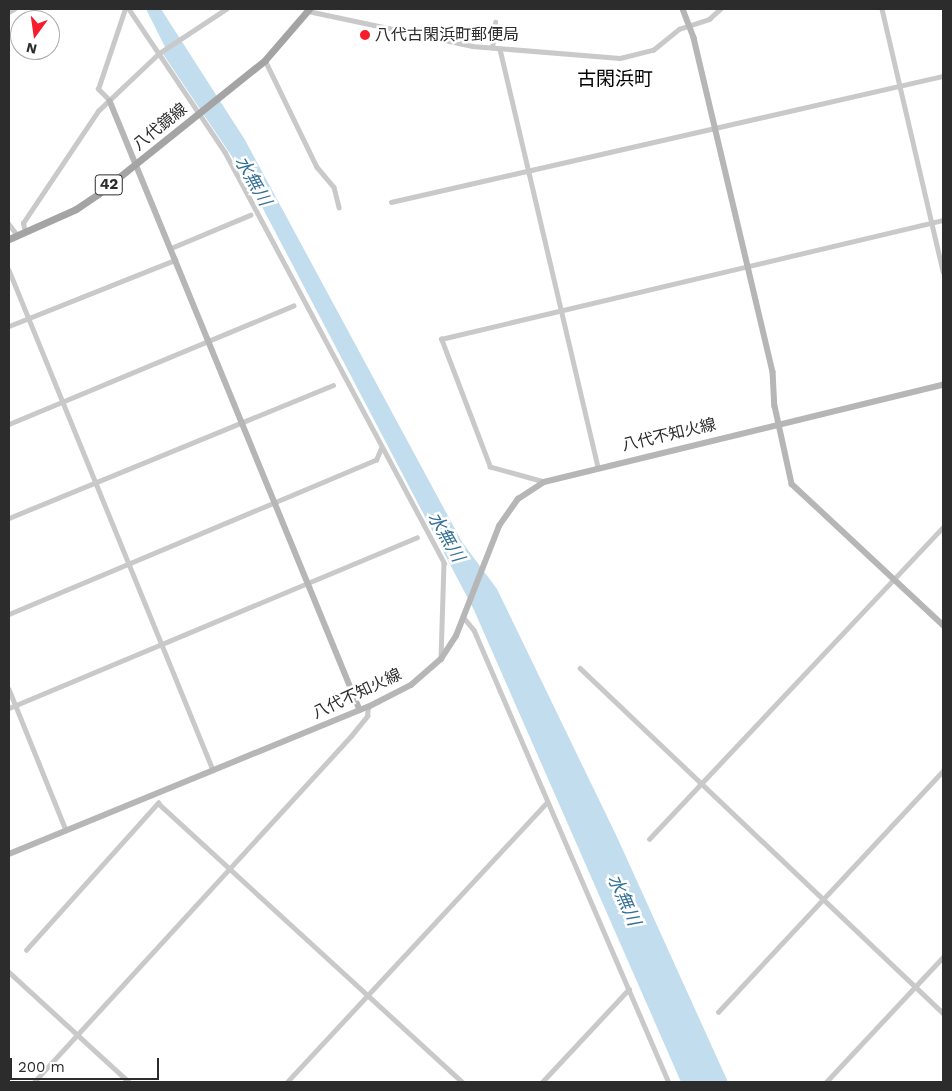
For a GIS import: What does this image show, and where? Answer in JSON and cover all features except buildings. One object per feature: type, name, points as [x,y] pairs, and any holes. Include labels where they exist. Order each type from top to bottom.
[{"type":"main road","name":"八代鏡線","points":[[9,239],[76,209],[138,161],[265,60],[306,9]]},
{"type":"main road","points":[[683,9],[715,128],[774,372],[780,423],[792,484],[943,625]]},
{"type":"main road","points":[[110,101],[138,161],[175,260],[360,710]]},
{"type":"main road","name":"八代不知火線","points":[[9,854],[368,707],[405,688],[441,659],[465,616],[486,556],[499,526],[518,499],[544,482],[598,466],[943,385]]},
{"type":"street","points":[[9,12],[14,9]]},
{"type":"street","points":[[127,9],[225,152],[381,448],[444,563],[441,659]]},
{"type":"street","points":[[110,101],[98,89],[127,9]]},
{"type":"street","points":[[25,232],[22,223],[98,111],[158,54],[226,9]]},
{"type":"street","points":[[306,9],[418,38],[500,49],[591,52],[620,58],[652,50],[689,26],[709,19],[720,9]]},
{"type":"street","points":[[882,9],[943,272]]},
{"type":"street","points":[[492,48],[495,22]]},
{"type":"street","points":[[500,49],[598,466]]},
{"type":"street","points":[[265,60],[317,167],[334,187],[339,207]]},
{"type":"street","points":[[391,202],[943,76]]},
{"type":"street","points":[[171,248],[250,215]]},
{"type":"street","points":[[544,482],[490,466],[442,339],[748,269],[943,220]]},
{"type":"street","points":[[9,224],[18,236]]},
{"type":"street","points":[[9,326],[175,260]]},
{"type":"street","points":[[9,270],[213,770]]},
{"type":"street","points":[[9,424],[293,306]]},
{"type":"street","points":[[9,518],[333,385]]},
{"type":"street","points":[[9,614],[376,460],[381,448]]},
{"type":"street","points":[[649,839],[892,578],[943,527]]},
{"type":"street","points":[[9,708],[417,537]]},
{"type":"street","points":[[465,616],[474,630],[669,1082]]},
{"type":"street","points":[[580,668],[826,898],[943,1014]]},
{"type":"street","points":[[9,689],[66,830]]},
{"type":"street","points":[[34,1082],[351,736],[367,716],[368,707]]},
{"type":"street","points":[[718,1012],[943,771]]},
{"type":"street","points":[[287,1082],[547,802]]},
{"type":"street","points":[[26,950],[158,803],[462,1082]]},
{"type":"street","points":[[826,1082],[943,957]]},
{"type":"street","points":[[9,972],[129,1082]]},
{"type":"street","points":[[542,1082],[630,989]]},
{"type":"water","name":"水無川","points":[[146,9],[161,9],[245,140],[462,542],[497,589],[617,837],[728,1082],[681,1082],[474,610],[249,182],[163,54],[167,51]]},
{"type":"place","name":"八代古閑浜町郵便局","points":[[365,35]]},
{"type":"district","name":"古閑浜町","points":[[615,79]]}]
